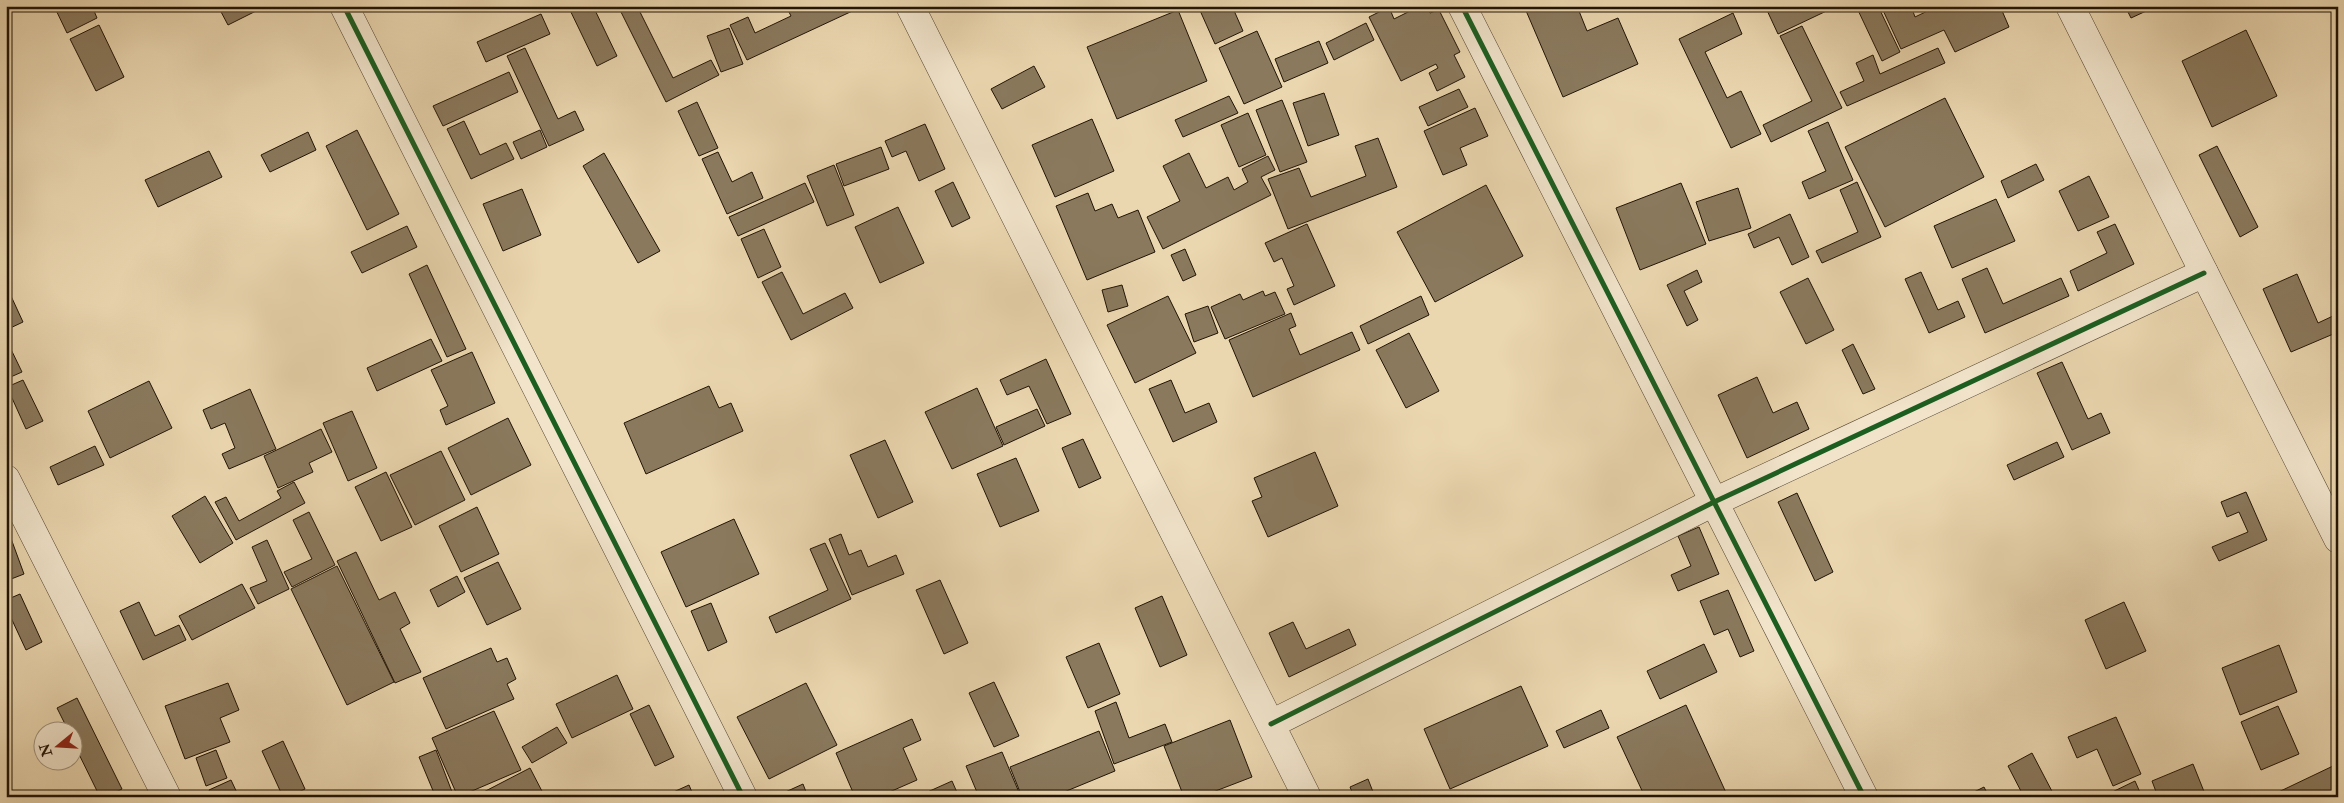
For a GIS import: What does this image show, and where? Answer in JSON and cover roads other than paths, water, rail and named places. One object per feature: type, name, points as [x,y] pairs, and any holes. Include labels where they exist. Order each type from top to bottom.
[{"type":"street","points":[[344,6],[743,797]]},
{"type":"street","points":[[910,6],[1307,797]]},
{"type":"street","points":[[1462,6],[1864,797]]},
{"type":"street","points":[[2070,6],[2338,539]]},
{"type":"street","points":[[1271,724],[1714,502],[2204,273]]},
{"type":"street","points":[[6,479],[167,797]]}]
